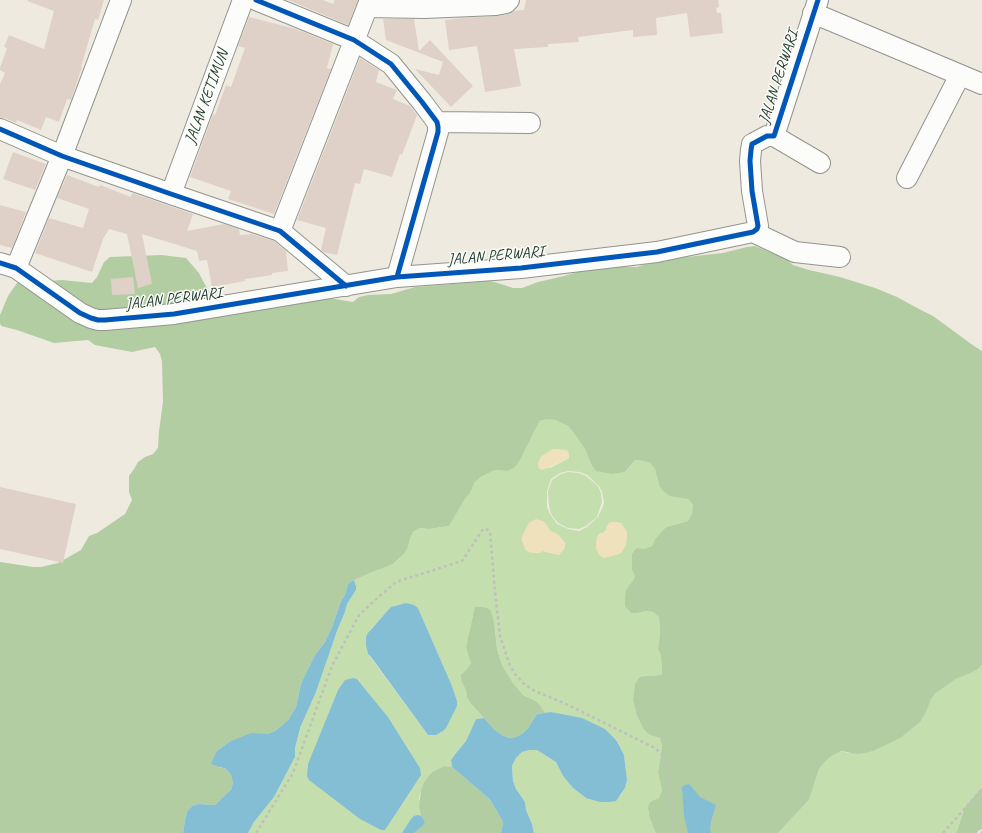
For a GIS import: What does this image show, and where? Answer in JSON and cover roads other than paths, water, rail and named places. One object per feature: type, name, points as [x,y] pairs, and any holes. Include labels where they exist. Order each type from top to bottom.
[{"type":"street","points":[[8,266],[62,156],[121,0]]},
{"type":"street","name":"JALAN KETIMUN","points":[[171,194],[243,0]]},
{"type":"street","points":[[256,0],[354,40],[392,64],[437,122],[438,132],[396,277]]},
{"type":"street","points":[[280,231],[368,4],[424,8],[496,5],[506,3],[509,0]]},
{"type":"street","points":[[816,7],[982,84]]},
{"type":"street","name":"JALAN PERWARI","points":[[8,266],[80,313],[98,320],[105,320],[174,314],[396,277],[521,268],[650,252],[753,232],[757,230],[758,226],[752,191],[750,161],[752,144],[768,136],[774,136],[816,7]]},
{"type":"street","points":[[907,178],[960,75]]},
{"type":"street","points":[[437,122],[530,122]]},
{"type":"street","points":[[0,129],[62,156],[280,231],[346,286]]},
{"type":"street","points":[[774,136],[820,163]]},
{"type":"street","points":[[753,232],[795,252],[840,258]]},
{"type":"water","points":[[354,580],[356,590],[347,604],[316,692],[300,728],[295,748],[295,757],[274,797],[254,822],[248,833],[183,833],[187,812],[192,806],[199,804],[215,805],[231,790],[233,783],[231,775],[226,769],[211,764],[217,751],[229,742],[251,733],[267,734],[275,731],[288,720],[296,707],[304,677],[315,655],[325,642],[341,601],[345,595],[348,584]]},
{"type":"water","points":[[406,603],[414,605],[418,608],[457,701],[457,706],[446,728],[436,735],[428,735],[368,654],[366,637],[368,633],[391,607]]},
{"type":"water","points":[[353,678],[357,679],[388,717],[420,768],[421,775],[385,830],[381,830],[360,819],[309,780],[307,776],[308,764],[338,690],[345,680]]},
{"type":"water","points":[[551,712],[582,718],[605,729],[617,741],[624,755],[627,780],[625,788],[616,801],[600,802],[586,798],[573,788],[563,776],[556,762],[537,750],[522,752],[516,758],[512,766],[513,781],[516,789],[525,802],[526,810],[534,833],[501,833],[503,822],[491,801],[452,767],[451,760],[466,741],[476,719],[484,718],[495,730],[509,738],[516,737],[523,733],[537,714]]},
{"type":"water","points":[[689,784],[700,797],[716,805],[711,821],[711,833],[688,833],[684,816],[682,787]]},
{"type":"water","points":[[418,815],[421,816],[425,822],[423,825],[414,833],[402,833],[411,819]]}]
